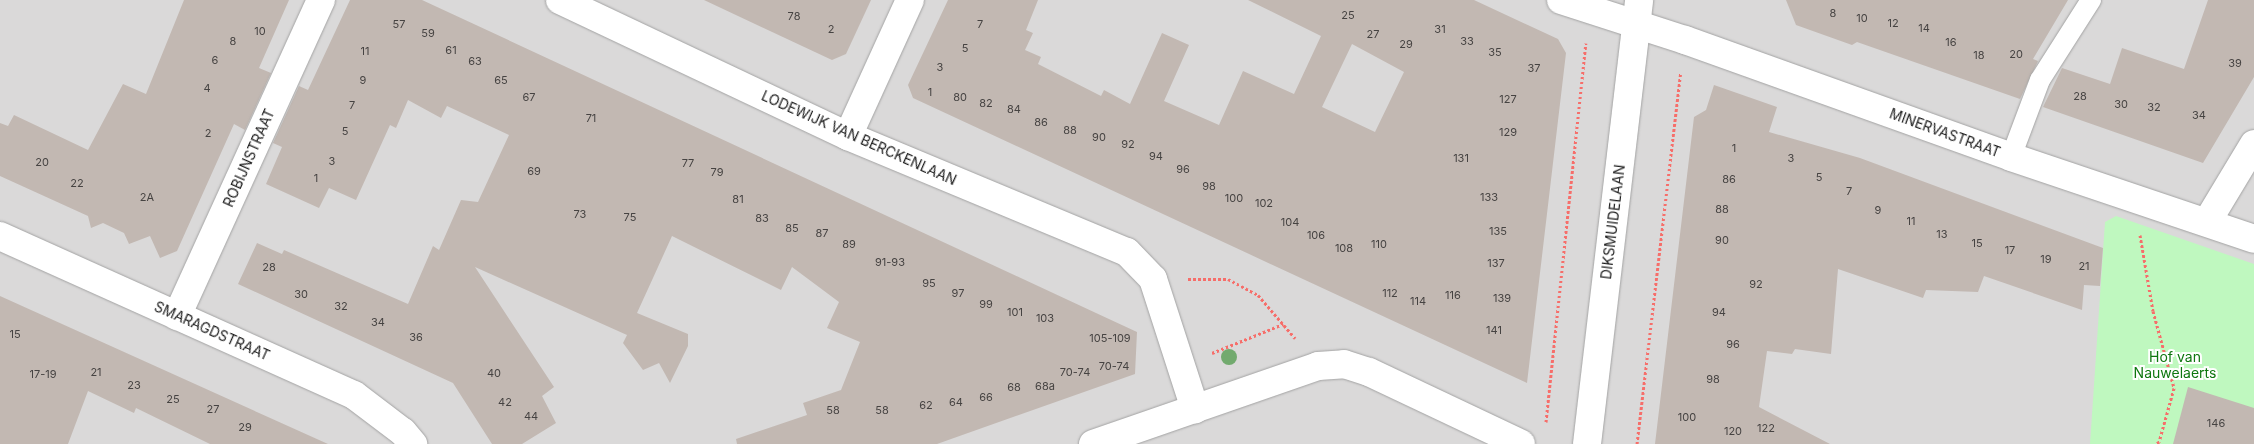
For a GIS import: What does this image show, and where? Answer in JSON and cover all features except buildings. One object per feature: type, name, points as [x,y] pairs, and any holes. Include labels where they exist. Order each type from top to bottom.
[{"type":"street","name":"ROBIJNSTRAAT","points":[[177,316],[321,0]]},
{"type":"street","name":"LODEWIJK VAN BERCKENLAAN","points":[[560,0],[848,136],[1127,252],[1153,280]]},
{"type":"street","points":[[848,136],[910,0]]},
{"type":"street","name":"MINERVASTRAAT","points":[[1561,0],[1589,11],[1637,12],[1685,40],[2011,156],[2254,239]]},
{"type":"street","name":"DIKSMUIDELAAN","points":[[1587,444],[1637,12]]},
{"type":"street","points":[[2207,222],[2254,144]]},
{"type":"street","name":"SMARAGDSTRAAT","points":[[0,236],[354,395],[403,432],[413,444]]},
{"type":"street","points":[[1153,280],[1195,409]]},
{"type":"street","points":[[1093,444],[1318,366],[1344,364],[1369,372],[1521,444]]},
{"type":"lane","points":[[2011,156],[2040,80],[2090,0]]},
{"type":"path","points":[[1546,424],[1589,11]]},
{"type":"path","points":[[1636,444],[1685,40]]},
{"type":"path","points":[[2133,197],[2153,311],[2174,388],[2159,442],[2156,444]]},
{"type":"path","points":[[1153,280],[1228,279],[1258,295],[1318,366]]},
{"type":"path","points":[[1180,365],[1283,324]]},
{"type":"shaded area","points":[[0,0],[2254,0],[2254,444],[0,444]]},
{"type":"green space","name":"Hof van Nauwelaerts","points":[[2116,216],[2254,264],[2254,444],[2090,444],[2105,222]]}]
